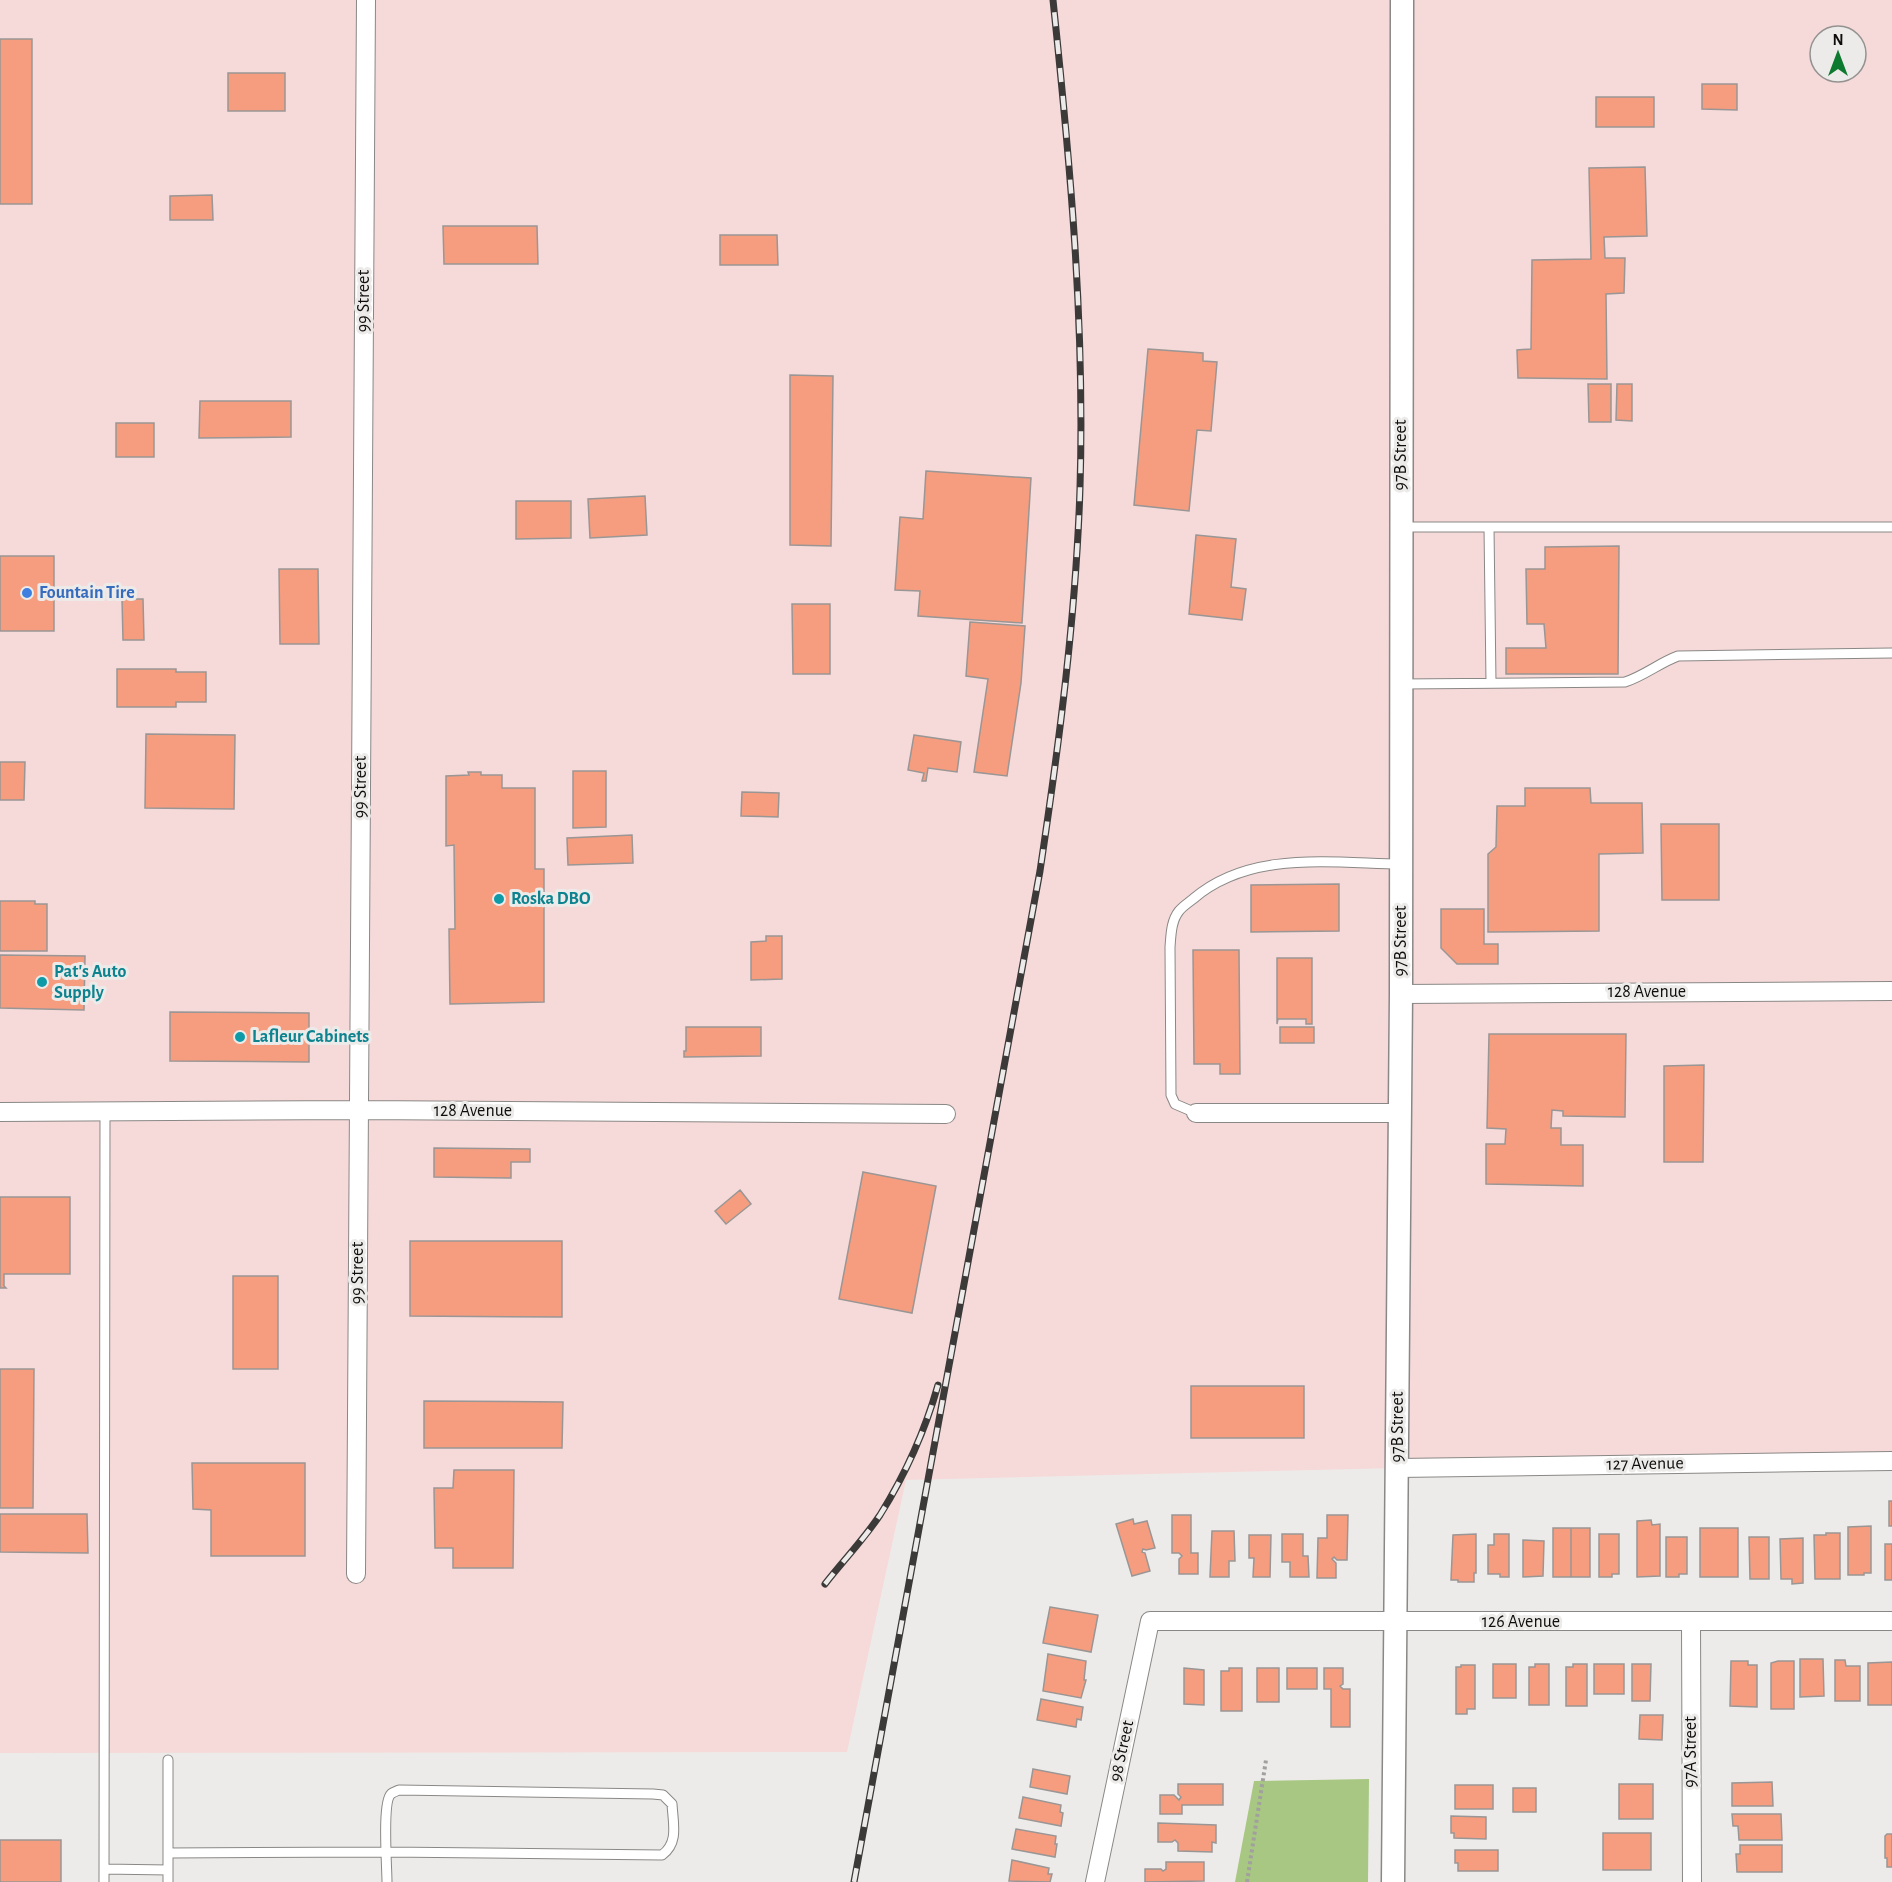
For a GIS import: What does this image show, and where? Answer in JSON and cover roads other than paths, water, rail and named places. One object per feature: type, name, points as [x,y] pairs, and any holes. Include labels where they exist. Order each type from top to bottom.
[{"type":"street","name":"99 Street","points":[[356,1574],[366,0]]},
{"type":"street","name":"97B Street","points":[[1393,1882],[1401,993],[1402,0]]},
{"type":"street","name":"128 Avenue","points":[[1401,993],[1892,991]]},
{"type":"street","name":"128 Avenue","points":[[0,1112],[360,1110],[946,1114]]},
{"type":"street","points":[[1196,1113],[1400,1113]]},
{"type":"street","name":"127 Avenue","points":[[1398,1468],[1892,1461]]},
{"type":"street","name":"126 Avenue","points":[[1150,1621],[1892,1622]]},
{"type":"street","name":"98 Street","points":[[1095,1882],[1150,1621]]},
{"type":"street","name":"97A Street","points":[[1691,1623],[1692,1882]]},
{"type":"lane","points":[[1401,527],[1892,527]]},
{"type":"lane","points":[[1489,527],[1491,683]]},
{"type":"lane","points":[[1401,684],[1625,682],[1637,678],[1661,662],[1678,656],[1892,653]]},
{"type":"lane","points":[[1196,1113],[1175,1104],[1171,1095],[1170,947],[1172,927],[1179,911],[1220,880],[1255,867],[1279,863],[1401,864]]},
{"type":"lane","points":[[104,1882],[105,1111]]},
{"type":"lane","points":[[168,1760],[168,1882]]},
{"type":"lane","points":[[168,1854],[387,1852],[662,1855],[669,1850],[673,1842],[672,1804],[663,1795],[653,1794],[399,1790],[390,1794],[386,1804],[387,1852],[387,1882]]},
{"type":"lane","points":[[104,1869],[168,1870]]},
{"type":"railway","points":[[854,1882],[1040,871],[1066,680],[1078,536],[1080,366],[1075,244],[1053,0]]},
{"type":"railway","points":[[825,1584],[867,1533],[889,1500],[921,1436],[938,1385]]},
{"type":"place","name":"Fountain Tire","points":[[27,593]]},
{"type":"place","name":"Roska DBO","points":[[499,899]]},
{"type":"place","name":"Pat's Auto Supply","points":[[42,982]]},
{"type":"place","name":"Lafleur Cabinets","points":[[240,1037]]}]
